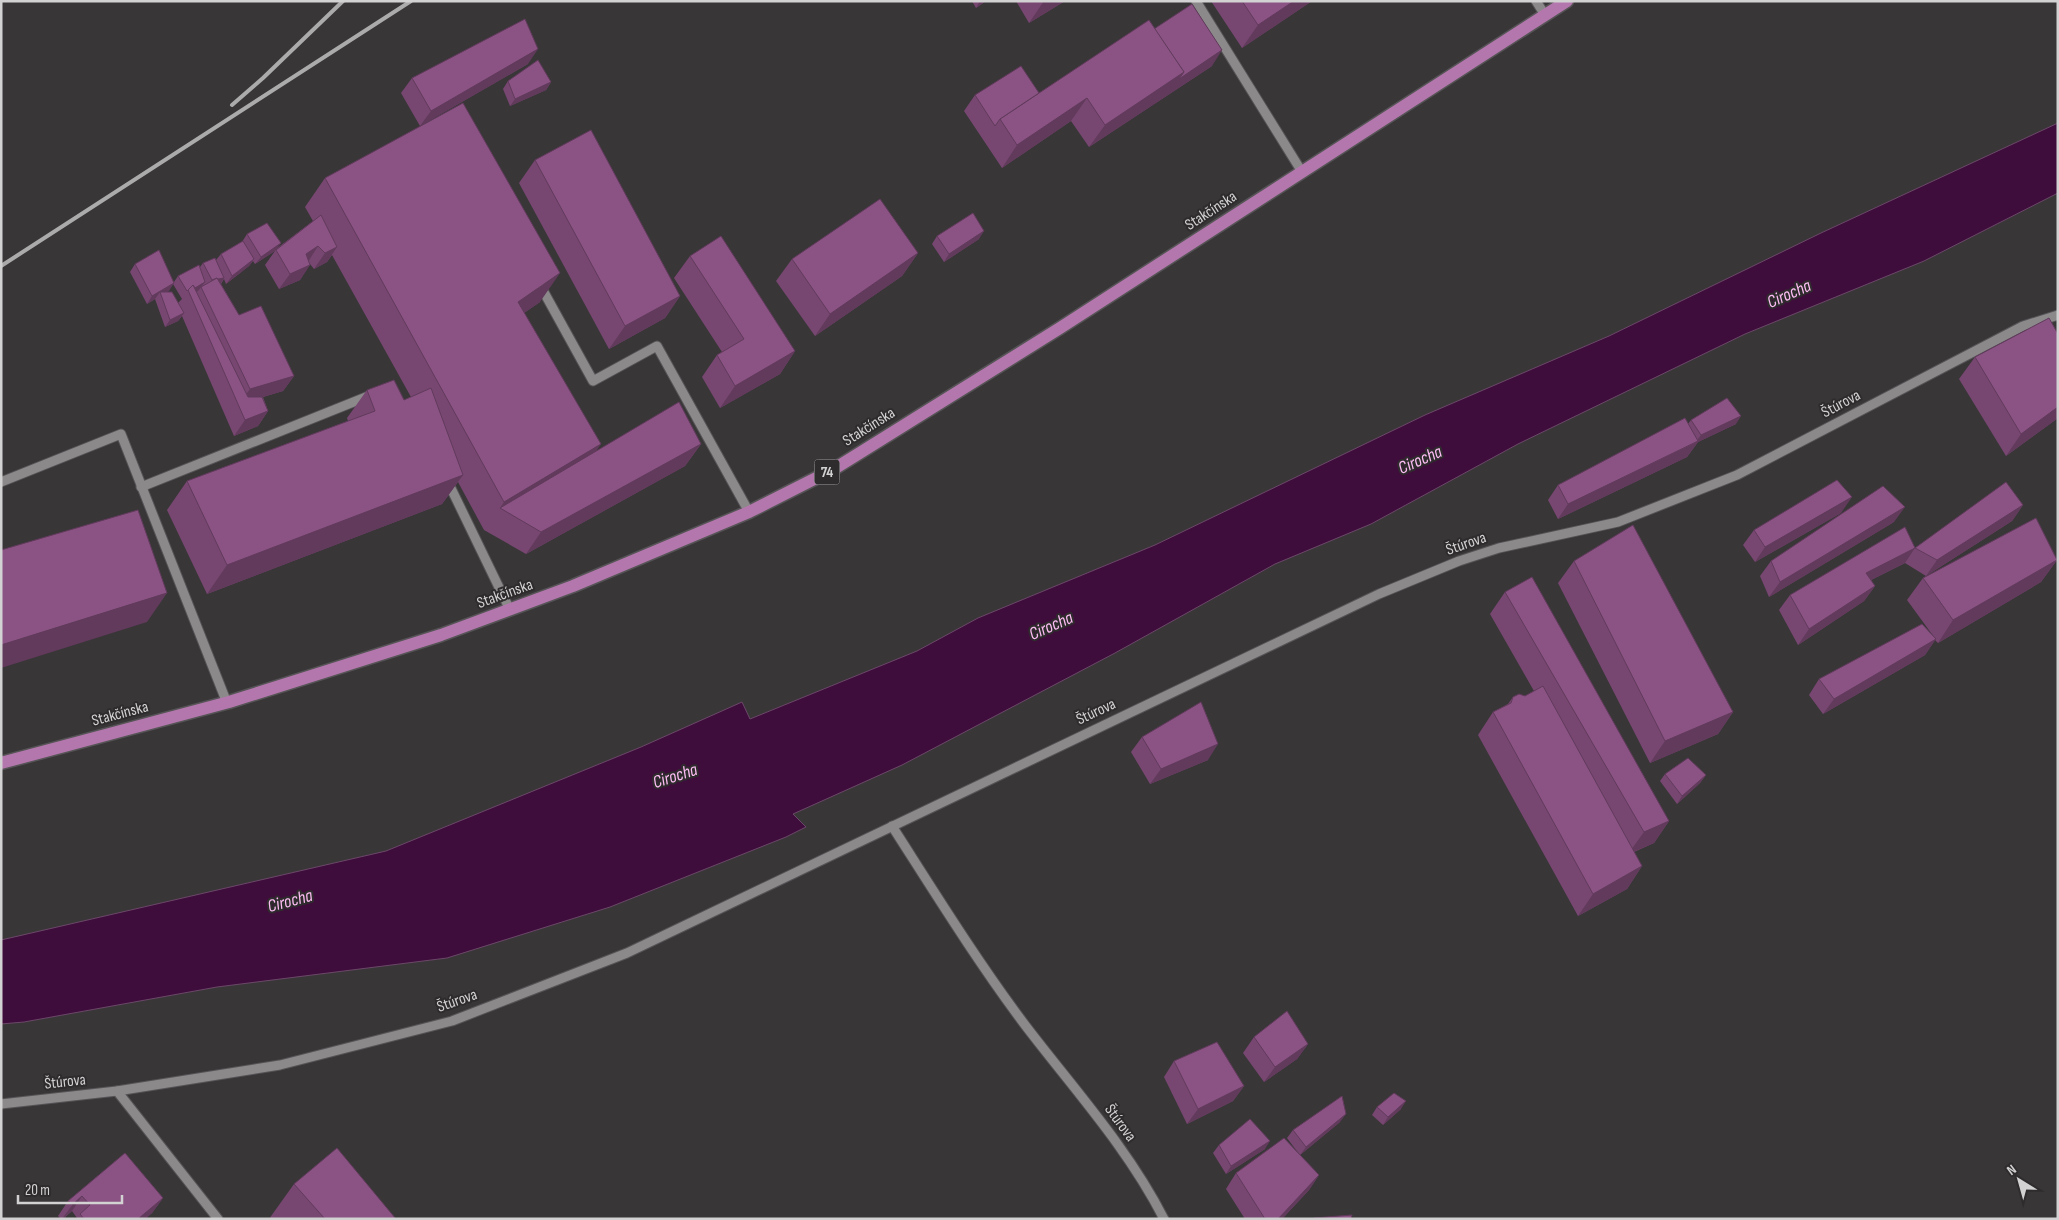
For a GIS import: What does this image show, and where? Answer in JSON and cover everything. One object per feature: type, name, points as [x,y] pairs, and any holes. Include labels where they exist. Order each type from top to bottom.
[{"type":"main road","name":"Stakčínska","points":[[1,763],[227,702],[441,635],[581,583],[749,512],[834,469],[1060,328],[1567,1]]},
{"type":"street","points":[[1196,1],[1302,172]]},
{"type":"street","points":[[1536,1],[1545,16]]},
{"type":"street","points":[[536,278],[593,381],[657,346],[749,512]]},
{"type":"street","name":"Štúrova","points":[[1,1104],[117,1091],[280,1065],[452,1021],[627,953],[1379,594],[1459,561],[1499,548],[1618,522],[1737,475],[2023,326],[2058,316]]},
{"type":"street","points":[[141,487],[384,390]]},
{"type":"street","points":[[1,482],[121,434],[227,702]]},
{"type":"street","points":[[443,472],[510,610]]},
{"type":"street","name":"Štúrova","points":[[892,826],[984,969],[1109,1132],[1153,1197],[1164,1219]]},
{"type":"street","points":[[117,1091],[218,1219]]},
{"type":"water","name":"Cirocha","points":[[2058,123],[2058,193],[1924,261],[1745,334],[1518,444],[1371,524],[1275,564],[1115,653],[902,765],[793,814],[806,827],[786,837],[610,907],[447,958],[217,987],[24,1022],[1,1024],[1,940],[386,851],[641,747],[742,702],[750,719],[917,651],[978,618],[1155,545],[1425,415],[1609,336],[1821,233]]},
{"type":"building","points":[[1242,1],[1294,1],[1258,25]]},
{"type":"building","points":[[1192,4],[1222,50],[1179,79],[1184,72],[1154,29]]},
{"type":"building","points":[[525,19],[538,49],[431,111],[412,78]]},
{"type":"building","points":[[1149,20],[1184,72],[1105,125],[1087,98],[1017,145],[1000,119]]},
{"type":"building","points":[[538,60],[551,82],[515,99],[508,81]]},
{"type":"building","points":[[1021,66],[1039,93],[1000,119],[995,126],[975,95]]},
{"type":"building","points":[[463,103],[560,273],[518,302],[601,444],[504,502],[325,178]]},
{"type":"building","points":[[591,130],[680,296],[625,326],[535,160]]},
{"type":"building","points":[[880,199],[918,253],[830,314],[792,259]]},
{"type":"building","points":[[973,213],[984,231],[949,254],[937,236]]},
{"type":"building","points":[[321,215],[337,247],[325,253],[318,246],[306,254],[310,265],[290,274],[276,250]]},
{"type":"building","points":[[267,223],[281,243],[261,257],[247,234]]},
{"type":"building","points":[[721,236],[795,351],[735,386],[717,355],[744,339],[690,256]]},
{"type":"building","points":[[243,241],[254,259],[232,276],[221,254]]},
{"type":"building","points":[[159,250],[174,283],[152,296],[135,264]]},
{"type":"building","points":[[215,258],[224,278],[212,280],[203,263]]},
{"type":"building","points":[[199,265],[205,282],[195,288],[193,285],[187,291],[178,276]]},
{"type":"building","points":[[217,278],[239,315],[261,306],[294,376],[250,389],[201,287]]},
{"type":"building","points":[[193,285],[248,397],[262,397],[268,411],[245,420],[188,290]]},
{"type":"building","points":[[160,292],[172,292],[184,313],[170,320]]},
{"type":"building","points":[[2049,318],[2058,334],[2058,407],[2021,434],[1975,357]]},
{"type":"building","points":[[394,380],[404,400],[431,388],[463,475],[227,565],[187,481],[375,411],[367,390]]},
{"type":"building","points":[[1727,398],[1741,416],[1701,435],[1691,420]]},
{"type":"building","points":[[679,402],[701,444],[541,532],[500,508]]},
{"type":"building","points":[[1685,418],[1698,441],[1568,504],[1558,485]]},
{"type":"building","points":[[1837,480],[1852,497],[1765,547],[1754,530]]},
{"type":"building","points":[[2006,482],[2023,505],[1937,560],[1915,548]]},
{"type":"building","points":[[1883,486],[1905,507],[1780,582],[1771,561]]},
{"type":"building","points":[[138,510],[167,593],[1,645],[1,550]]},
{"type":"building","points":[[2036,518],[2057,560],[1953,620],[1923,578]]},
{"type":"building","points":[[1633,525],[1733,712],[1665,741],[1574,561]]},
{"type":"building","points":[[1905,527],[1915,548],[1866,573],[1875,586],[1809,629],[1790,595]]},
{"type":"building","points":[[1532,577],[1669,821],[1644,832],[1505,592]]},
{"type":"building","points":[[1922,624],[1936,639],[1834,699],[1819,679]]},
{"type":"building","points":[[1543,686],[1642,866],[1593,894],[1493,712],[1511,703],[1513,697],[1519,694],[1525,696]]},
{"type":"building","points":[[1201,702],[1218,744],[1161,769],[1142,737]]},
{"type":"building","points":[[1688,758],[1706,775],[1682,796],[1665,774]]},
{"type":"building","points":[[1287,1011],[1308,1044],[1275,1067],[1254,1037]]},
{"type":"building","points":[[1217,1042],[1244,1086],[1198,1109],[1174,1061]]},
{"type":"building","points":[[1394,1093],[1406,1101],[1388,1117],[1377,1107]]},
{"type":"building","points":[[1342,1096],[1346,1114],[1306,1147],[1293,1130]]},
{"type":"building","points":[[1250,1119],[1270,1141],[1231,1166],[1219,1145]]},
{"type":"building","points":[[1284,1138],[1319,1175],[1278,1219],[1265,1219],[1236,1173]]},
{"type":"building","points":[[337,1148],[396,1219],[325,1219],[294,1184]]},
{"type":"building","points":[[125,1153],[163,1198],[138,1219],[84,1219],[80,1214],[90,1205],[82,1196],[73,1204],[68,1201]]},
{"type":"building","points":[[1352,1215],[1351,1219],[1314,1219],[1314,1218]]},
{"type":"railway","points":[[232,105],[343,1]]},
{"type":"railway","points":[[1,266],[411,1]]}]
